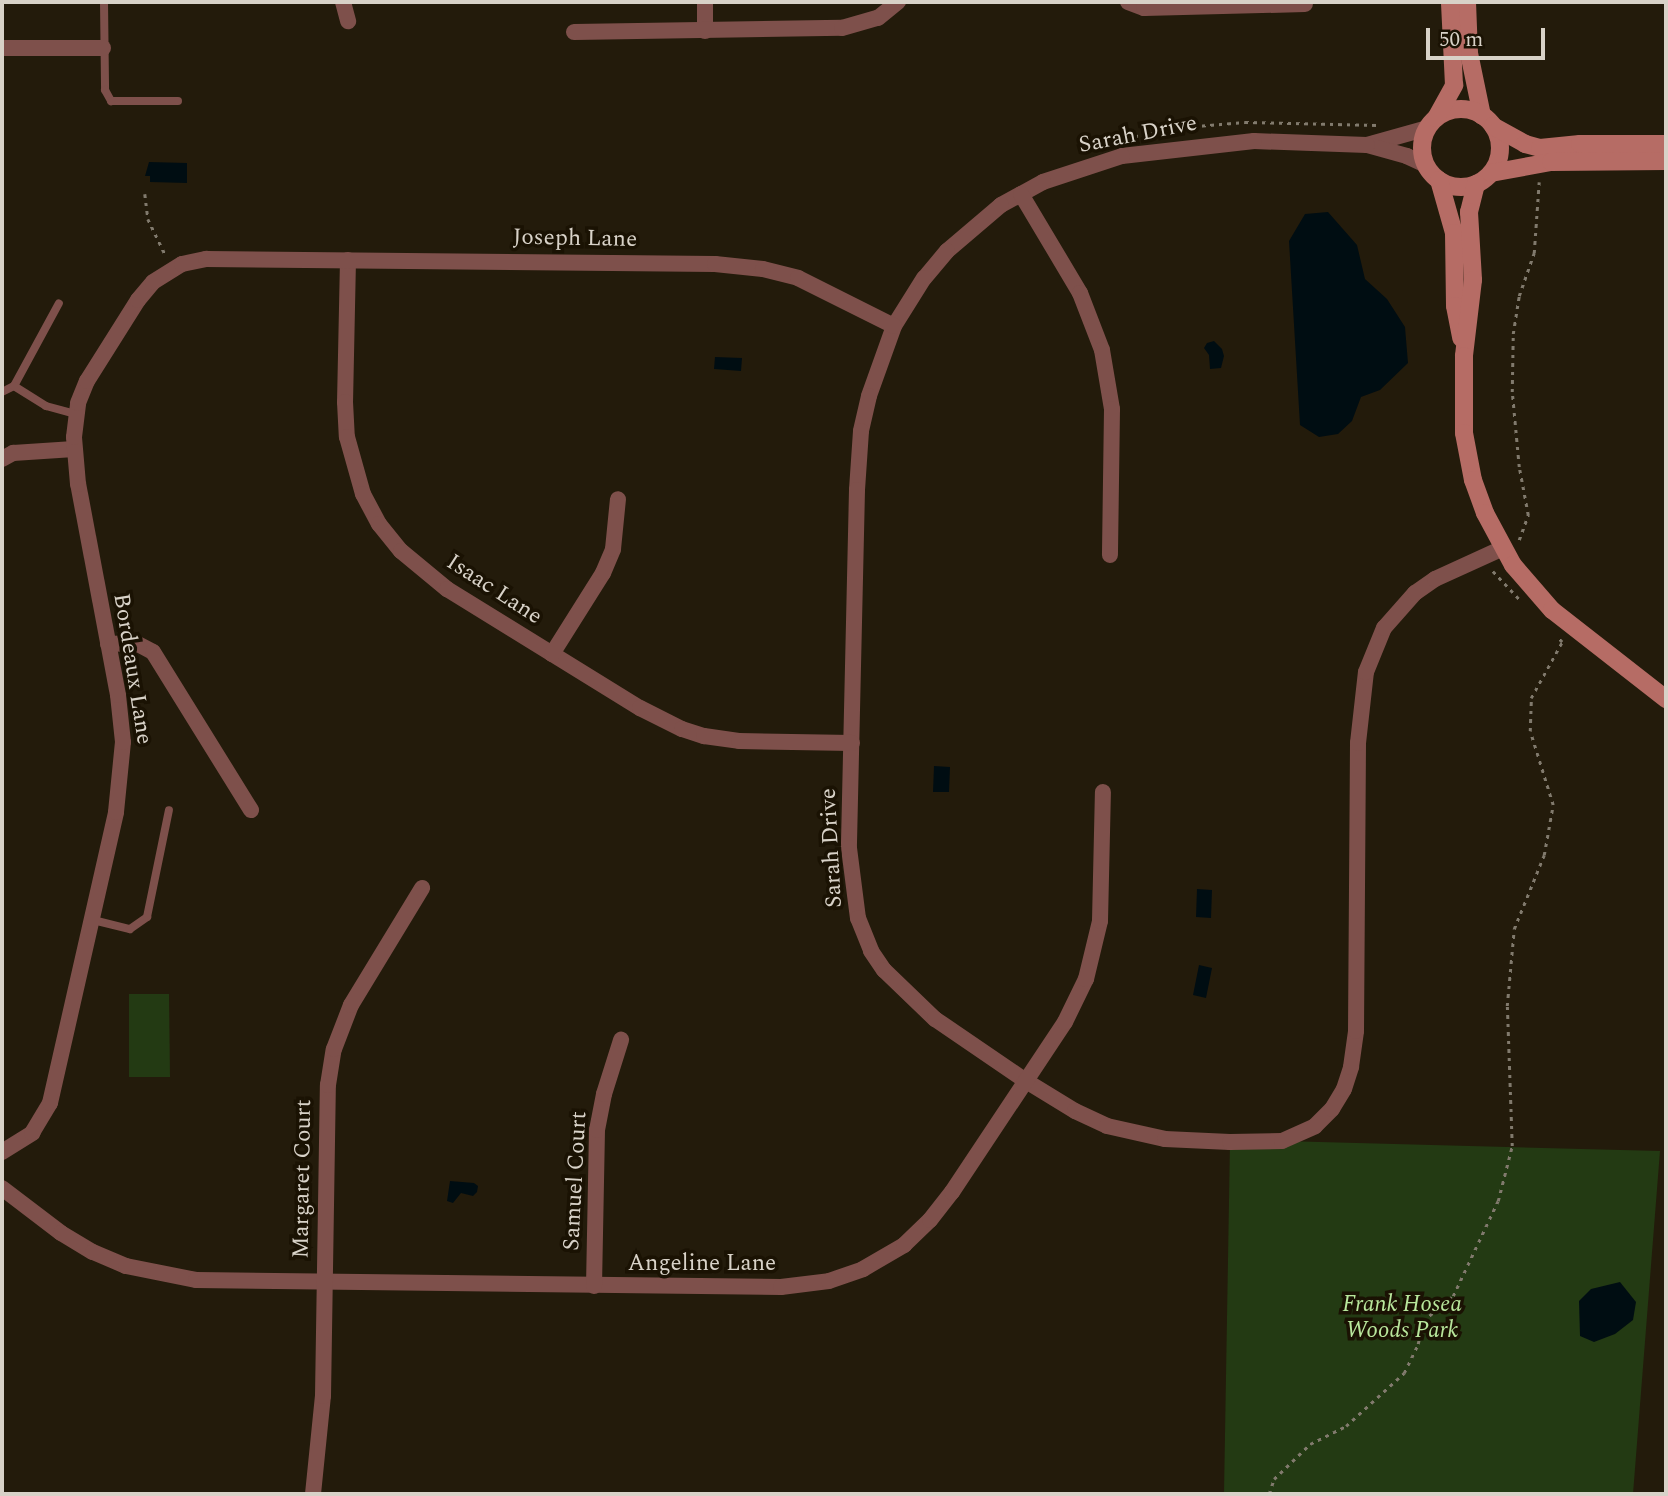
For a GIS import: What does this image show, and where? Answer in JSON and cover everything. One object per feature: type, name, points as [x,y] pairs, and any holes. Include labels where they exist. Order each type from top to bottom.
[{"type":"main road","points":[[1450,2],[1454,85],[1432,123],[1422,153],[1426,165],[1439,180],[1454,233],[1455,306],[1464,356],[1467,457],[1485,513],[1503,548],[1528,584],[1552,610],[1666,699]]},
{"type":"main road","points":[[1467,2],[1469,53],[1488,121],[1500,150],[1491,173]]},
{"type":"main road","points":[[1432,123],[1459,110],[1488,121],[1525,144],[1540,148],[1580,144],[1666,145]]},
{"type":"main road","points":[[1439,180],[1458,187],[1476,184],[1491,173],[1551,162],[1666,161]]},
{"type":"main road","points":[[1464,356],[1473,281],[1469,212],[1476,184]]},
{"type":"street","points":[[343,2],[348,21]]},
{"type":"street","points":[[705,2],[705,31]]},
{"type":"street","points":[[574,32],[842,28],[878,18],[898,2]]},
{"type":"street","points":[[1128,2],[1144,8],[1305,4]]},
{"type":"street","points":[[2,47],[103,48]]},
{"type":"street","name":"Sarah Drive","points":[[1367,145],[1432,123]]},
{"type":"street","name":"Sarah Drive","points":[[1426,165],[1407,156],[1367,145],[1254,141],[1193,146],[1111,159],[1076,169],[1021,194],[973,227],[947,251],[924,278],[894,327],[869,396],[861,431],[857,490],[852,884],[858,918],[871,951],[884,970],[916,1004],[1026,1081],[1075,1111],[1107,1126],[1165,1139],[1282,1141],[1305,1132],[1324,1118],[1344,1089],[1351,1067],[1356,1031],[1358,743],[1366,672],[1384,628],[1415,593],[1435,579],[1503,548]]},
{"type":"street","points":[[1021,194],[1080,293],[1102,349],[1112,409],[1110,555]]},
{"type":"street","name":"Joseph Lane","points":[[243,258],[739,265],[798,278],[894,327]]},
{"type":"street","name":"Bordeaux Lane","points":[[2,1152],[32,1133],[51,1103],[116,813],[123,754],[118,695],[78,484],[74,449],[76,414],[87,381],[138,300],[153,282],[172,268],[194,261],[243,258]]},
{"type":"street","name":"Isaac Lane","points":[[348,260],[346,414],[352,461],[363,494],[379,524],[418,568],[447,589],[640,708],[704,736],[739,741],[852,743]]},
{"type":"street","points":[[2,459],[13,453],[74,449]]},
{"type":"street","points":[[552,654],[603,573],[618,525],[618,499]]},
{"type":"street","points":[[108,644],[136,643],[153,652],[251,810]]},
{"type":"street","name":"Angeline Lane","points":[[2,1188],[82,1246],[126,1266],[196,1280],[781,1287],[829,1281],[863,1269],[904,1245],[930,1220],[1065,1022],[1094,957],[1101,909],[1102,792]]},
{"type":"street","name":"Margaret Court","points":[[313,1494],[321,1420],[328,1085],[334,1049],[351,1005],[422,888]]},
{"type":"street","name":"Samuel Court","points":[[594,1286],[597,1130],[604,1094],[621,1040]]},
{"type":"lane","points":[[104,2],[105,90],[111,101],[178,100]]},
{"type":"lane","points":[[2,392],[13,386],[59,303]]},
{"type":"lane","points":[[13,386],[46,407],[76,414]]},
{"type":"lane","points":[[93,919],[130,929],[147,917],[169,810]]},
{"type":"path","points":[[1126,138],[1185,127],[1245,122],[1385,124]]},
{"type":"path","points":[[1522,537],[1528,515],[1519,467],[1512,392],[1513,334],[1519,296],[1536,241],[1539,176]]},
{"type":"path","points":[[145,194],[148,219],[172,268]]},
{"type":"path","points":[[1269,1494],[1274,1479],[1310,1444],[1346,1426],[1373,1405],[1404,1373],[1418,1344],[1423,1321],[1453,1296],[1498,1201],[1512,1146],[1507,1006],[1514,929],[1544,855],[1553,805],[1530,731],[1531,698],[1562,642]]},
{"type":"green space","points":[[129,994],[169,994],[170,1077],[129,1077]]},
{"type":"green space","name":"Frank Hosea Woods Park","points":[[1230,1142],[1660,1151],[1633,1494],[1224,1494]]},
{"type":"shaded area","points":[[149,162],[187,163],[187,183],[150,182],[150,176],[145,176]]},
{"type":"shaded area","points":[[1328,212],[1357,245],[1365,279],[1387,299],[1405,327],[1408,363],[1380,390],[1361,397],[1352,421],[1338,434],[1319,437],[1300,425],[1289,241],[1305,214]]},
{"type":"shaded area","points":[[1214,341],[1222,349],[1224,356],[1221,368],[1210,369],[1209,355],[1204,348],[1207,343]]},
{"type":"shaded area","points":[[715,357],[742,358],[741,371],[714,369]]},
{"type":"shaded area","points":[[934,766],[950,767],[949,792],[933,792]]},
{"type":"shaded area","points":[[1197,889],[1212,890],[1211,918],[1196,917]]},
{"type":"shaded area","points":[[1199,965],[1212,968],[1206,998],[1193,995]]},
{"type":"shaded area","points":[[450,1181],[474,1183],[478,1186],[477,1192],[473,1196],[461,1193],[453,1203],[447,1201]]},
{"type":"shaded area","points":[[1620,1282],[1636,1302],[1633,1320],[1615,1334],[1594,1342],[1580,1336],[1579,1301],[1591,1289]]}]
